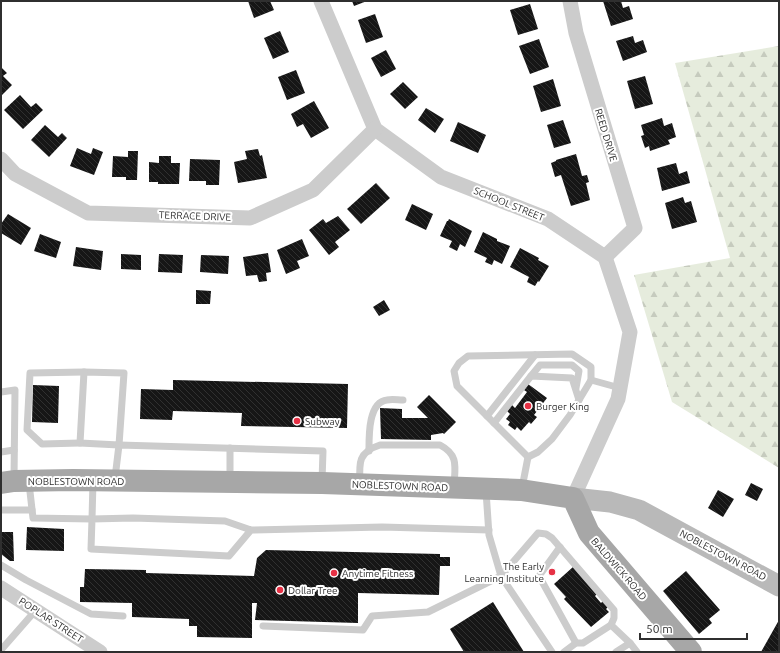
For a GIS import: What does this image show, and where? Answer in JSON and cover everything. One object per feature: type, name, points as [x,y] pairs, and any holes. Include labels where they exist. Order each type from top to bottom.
[{"type":"main road","name":"NOBLESTOWN ROAD","points":[[15,482],[115,480],[230,483],[322,483],[521,490],[610,502],[639,510],[779,586]]},
{"type":"main road","name":"BALDWICK ROAD","points":[[573,498],[589,533],[691,652]]},
{"type":"street","points":[[321,1],[375,129]]},
{"type":"street","name":"REED DRIVE","points":[[570,1],[576,33],[634,228],[605,257]]},
{"type":"street","name":"TERRACE DRIVE","points":[[1,159],[15,174],[88,212],[250,218],[313,190],[375,129]]},
{"type":"street","name":"SCHOOL STREET","points":[[375,129],[441,177],[548,219],[605,257]]},
{"type":"street","points":[[573,498],[618,399],[630,332],[605,257]]},
{"type":"street","name":"POPLAR STREET","points":[[1,588],[100,652]]},
{"type":"lane","points":[[572,354],[591,367],[591,380],[570,415],[552,439],[538,452],[528,457],[457,386],[454,371],[459,363],[468,356],[572,354]]},
{"type":"lane","points":[[487,416],[535,355]]},
{"type":"lane","points":[[494,424],[540,365],[572,365],[579,371],[576,390]]},
{"type":"lane","points":[[80,443],[84,372]]},
{"type":"lane","points":[[115,480],[119,445],[124,373],[30,373],[27,430],[42,444],[80,443],[119,445],[323,451],[322,483]]},
{"type":"lane","points":[[531,376],[572,378],[579,400]]},
{"type":"lane","points":[[591,380],[620,388]]},
{"type":"lane","points":[[1,392],[15,390],[15,482],[32,510],[33,518],[133,518],[225,521],[251,530],[382,527],[488,530]]},
{"type":"lane","points":[[369,451],[370,426],[373,412],[381,402],[386,400],[403,400]]},
{"type":"lane","points":[[360,485],[360,462],[364,455],[374,447],[380,445],[440,445],[448,449],[455,461],[454,488]]},
{"type":"lane","points":[[230,448],[230,483]]},
{"type":"lane","points":[[1,452],[14,450]]},
{"type":"lane","points":[[521,490],[528,457]]},
{"type":"lane","points":[[93,480],[90,549],[229,556],[251,530]]},
{"type":"lane","points":[[486,489],[488,530],[501,576],[552,652]]},
{"type":"lane","points":[[1,510],[32,510]]},
{"type":"lane","points":[[263,626],[363,630],[372,616],[428,612],[501,576],[538,533],[546,534],[560,546],[614,610],[614,618],[611,625],[582,643],[576,643],[564,652]]},
{"type":"lane","points":[[560,546],[539,576],[576,643]]},
{"type":"lane","points":[[1,565],[26,580],[91,614],[123,616]]},
{"type":"lane","points":[[1,650],[36,610]]},
{"type":"lane","points":[[611,625],[630,643],[637,652]]},
{"type":"lane","points":[[616,652],[630,643]]},
{"type":"green space","points":[[779,46],[779,468],[672,402],[634,275],[730,258],[675,63]]},
{"type":"building","points":[[248,1],[270,1],[274,10],[254,18]]},
{"type":"building","points":[[352,1],[367,1],[354,6]]},
{"type":"building","points":[[603,1],[621,1],[623,8],[629,6],[633,19],[611,26]]},
{"type":"building","points":[[530,4],[538,29],[518,35],[510,10]]},
{"type":"building","points":[[375,14],[383,37],[366,43],[358,20]]},
{"type":"building","points":[[280,31],[289,52],[273,59],[264,38]]},
{"type":"building","points":[[633,36],[635,43],[643,40],[647,52],[623,61],[616,41]]},
{"type":"building","points":[[539,39],[549,67],[530,74],[519,46]]},
{"type":"building","points":[[386,50],[396,69],[381,77],[371,58]]},
{"type":"building","points":[[1,67],[7,73],[3,76],[12,85],[1,96]]},
{"type":"building","points":[[296,70],[305,93],[287,100],[278,77]]},
{"type":"building","points":[[645,76],[653,104],[635,109],[627,81]]},
{"type":"building","points":[[553,79],[561,106],[541,112],[533,86]]},
{"type":"building","points":[[403,82],[418,97],[405,109],[390,94]]},
{"type":"building","points":[[20,95],[31,107],[36,103],[43,110],[23,129],[4,110]]},
{"type":"building","points":[[314,101],[329,128],[311,138],[303,124],[297,127],[291,114]]},
{"type":"building","points":[[426,108],[444,119],[435,133],[418,120]]},
{"type":"building","points":[[662,118],[664,126],[672,123],[676,137],[668,140],[670,144],[650,151],[649,146],[645,148],[641,136],[644,135],[641,125]]},
{"type":"building","points":[[563,120],[571,143],[554,148],[547,125]]},
{"type":"building","points":[[458,122],[486,135],[478,153],[450,141]]},
{"type":"building","points":[[45,125],[58,137],[62,133],[67,138],[49,157],[31,140]]},
{"type":"building","points":[[77,148],[91,154],[93,148],[103,152],[94,175],[70,166]]},
{"type":"building","points":[[258,149],[260,156],[262,155],[267,178],[238,183],[234,162],[247,159],[245,151]]},
{"type":"building","points":[[128,151],[138,151],[137,180],[126,180],[126,177],[112,177],[113,156],[128,157]]},
{"type":"building","points":[[576,154],[582,176],[587,175],[589,182],[586,183],[590,200],[571,206],[561,175],[555,177],[551,163]]},
{"type":"building","points":[[159,156],[171,156],[171,163],[180,163],[179,184],[158,184],[158,182],[149,182],[149,162],[159,163]]},
{"type":"building","points":[[190,159],[220,160],[219,185],[206,185],[206,181],[189,181]]},
{"type":"building","points":[[676,163],[679,174],[687,171],[690,183],[662,191],[657,168]]},
{"type":"building","points":[[376,183],[390,198],[361,224],[347,209]]},
{"type":"building","points":[[683,197],[685,203],[691,201],[697,222],[672,229],[665,203]]},
{"type":"building","points":[[412,204],[433,214],[426,230],[405,220]]},
{"type":"building","points":[[8,214],[31,228],[21,245],[1,233],[1,224]]},
{"type":"building","points":[[338,216],[350,230],[335,242],[339,247],[329,255],[309,230],[323,219],[326,223]]},
{"type":"building","points":[[449,219],[472,231],[465,247],[460,244],[457,251],[449,247],[452,241],[440,236]]},
{"type":"building","points":[[483,232],[497,239],[497,241],[510,246],[502,264],[494,260],[492,265],[485,262],[487,258],[474,252]]},
{"type":"building","points":[[40,234],[61,242],[56,258],[34,251]]},
{"type":"building","points":[[302,239],[309,256],[297,261],[300,268],[286,274],[277,250]]},
{"type":"building","points":[[76,247],[103,251],[101,270],[73,266]]},
{"type":"building","points":[[520,248],[539,258],[538,260],[549,266],[535,286],[527,282],[529,277],[510,267]]},
{"type":"building","points":[[268,253],[271,272],[266,273],[267,281],[259,282],[257,275],[246,276],[243,257]]},
{"type":"building","points":[[121,254],[141,255],[141,270],[121,269]]},
{"type":"building","points":[[159,254],[183,255],[182,273],[158,272]]},
{"type":"building","points":[[201,255],[229,256],[228,274],[200,272]]},
{"type":"building","points":[[196,290],[211,291],[210,304],[196,304]]},
{"type":"building","points":[[384,300],[390,310],[379,316],[373,307]]},
{"type":"building","points":[[173,380],[348,384],[347,428],[241,426],[242,413],[173,411],[172,420],[140,419],[141,389],[173,390]]},
{"type":"building","name":"Burger King","points":[[528,384],[547,398],[534,415],[537,417],[531,424],[529,422],[521,431],[517,427],[515,430],[508,425],[510,422],[506,419],[510,414],[507,411],[512,405],[515,408],[527,392],[524,390]]},
{"type":"building","points":[[33,385],[59,386],[58,423],[32,422]]},
{"type":"building","points":[[429,395],[456,422],[444,434],[431,435],[431,440],[381,439],[380,408],[402,409],[402,418],[428,418],[417,407]]},
{"type":"building","points":[[751,483],[763,489],[757,501],[745,495]]},
{"type":"building","points":[[718,490],[734,499],[723,517],[708,508]]},
{"type":"building","points":[[27,527],[64,529],[64,551],[26,550]]},
{"type":"building","points":[[1,532],[13,532],[14,561],[10,561],[1,554]]},
{"type":"building","points":[[266,550],[440,554],[440,557],[450,557],[450,566],[440,566],[439,595],[358,593],[358,623],[255,620],[257,603],[252,603],[252,638],[197,637],[197,626],[189,626],[189,619],[132,617],[132,603],[80,602],[80,587],[84,587],[85,569],[146,570],[146,573],[254,576],[257,558]]},
{"type":"building","points":[[573,567],[597,594],[595,596],[601,603],[603,601],[608,607],[606,609],[609,612],[591,627],[564,599],[566,597],[554,584]]},
{"type":"building","points":[[686,571],[720,610],[709,619],[712,623],[699,634],[663,591]]},
{"type":"building","points":[[493,602],[524,652],[464,652],[450,629]]},
{"type":"building","points":[[779,620],[779,651],[761,652]]},
{"type":"place","name":"Burger King","points":[[528,406]]},
{"type":"place","name":"Subway","points":[[297,421]]},
{"type":"place","name":"The Early Learning Institute","points":[[552,572]]},
{"type":"place","name":"Anytime Fitness","points":[[334,573]]},
{"type":"place","name":"Dollar Tree","points":[[280,590]]}]
